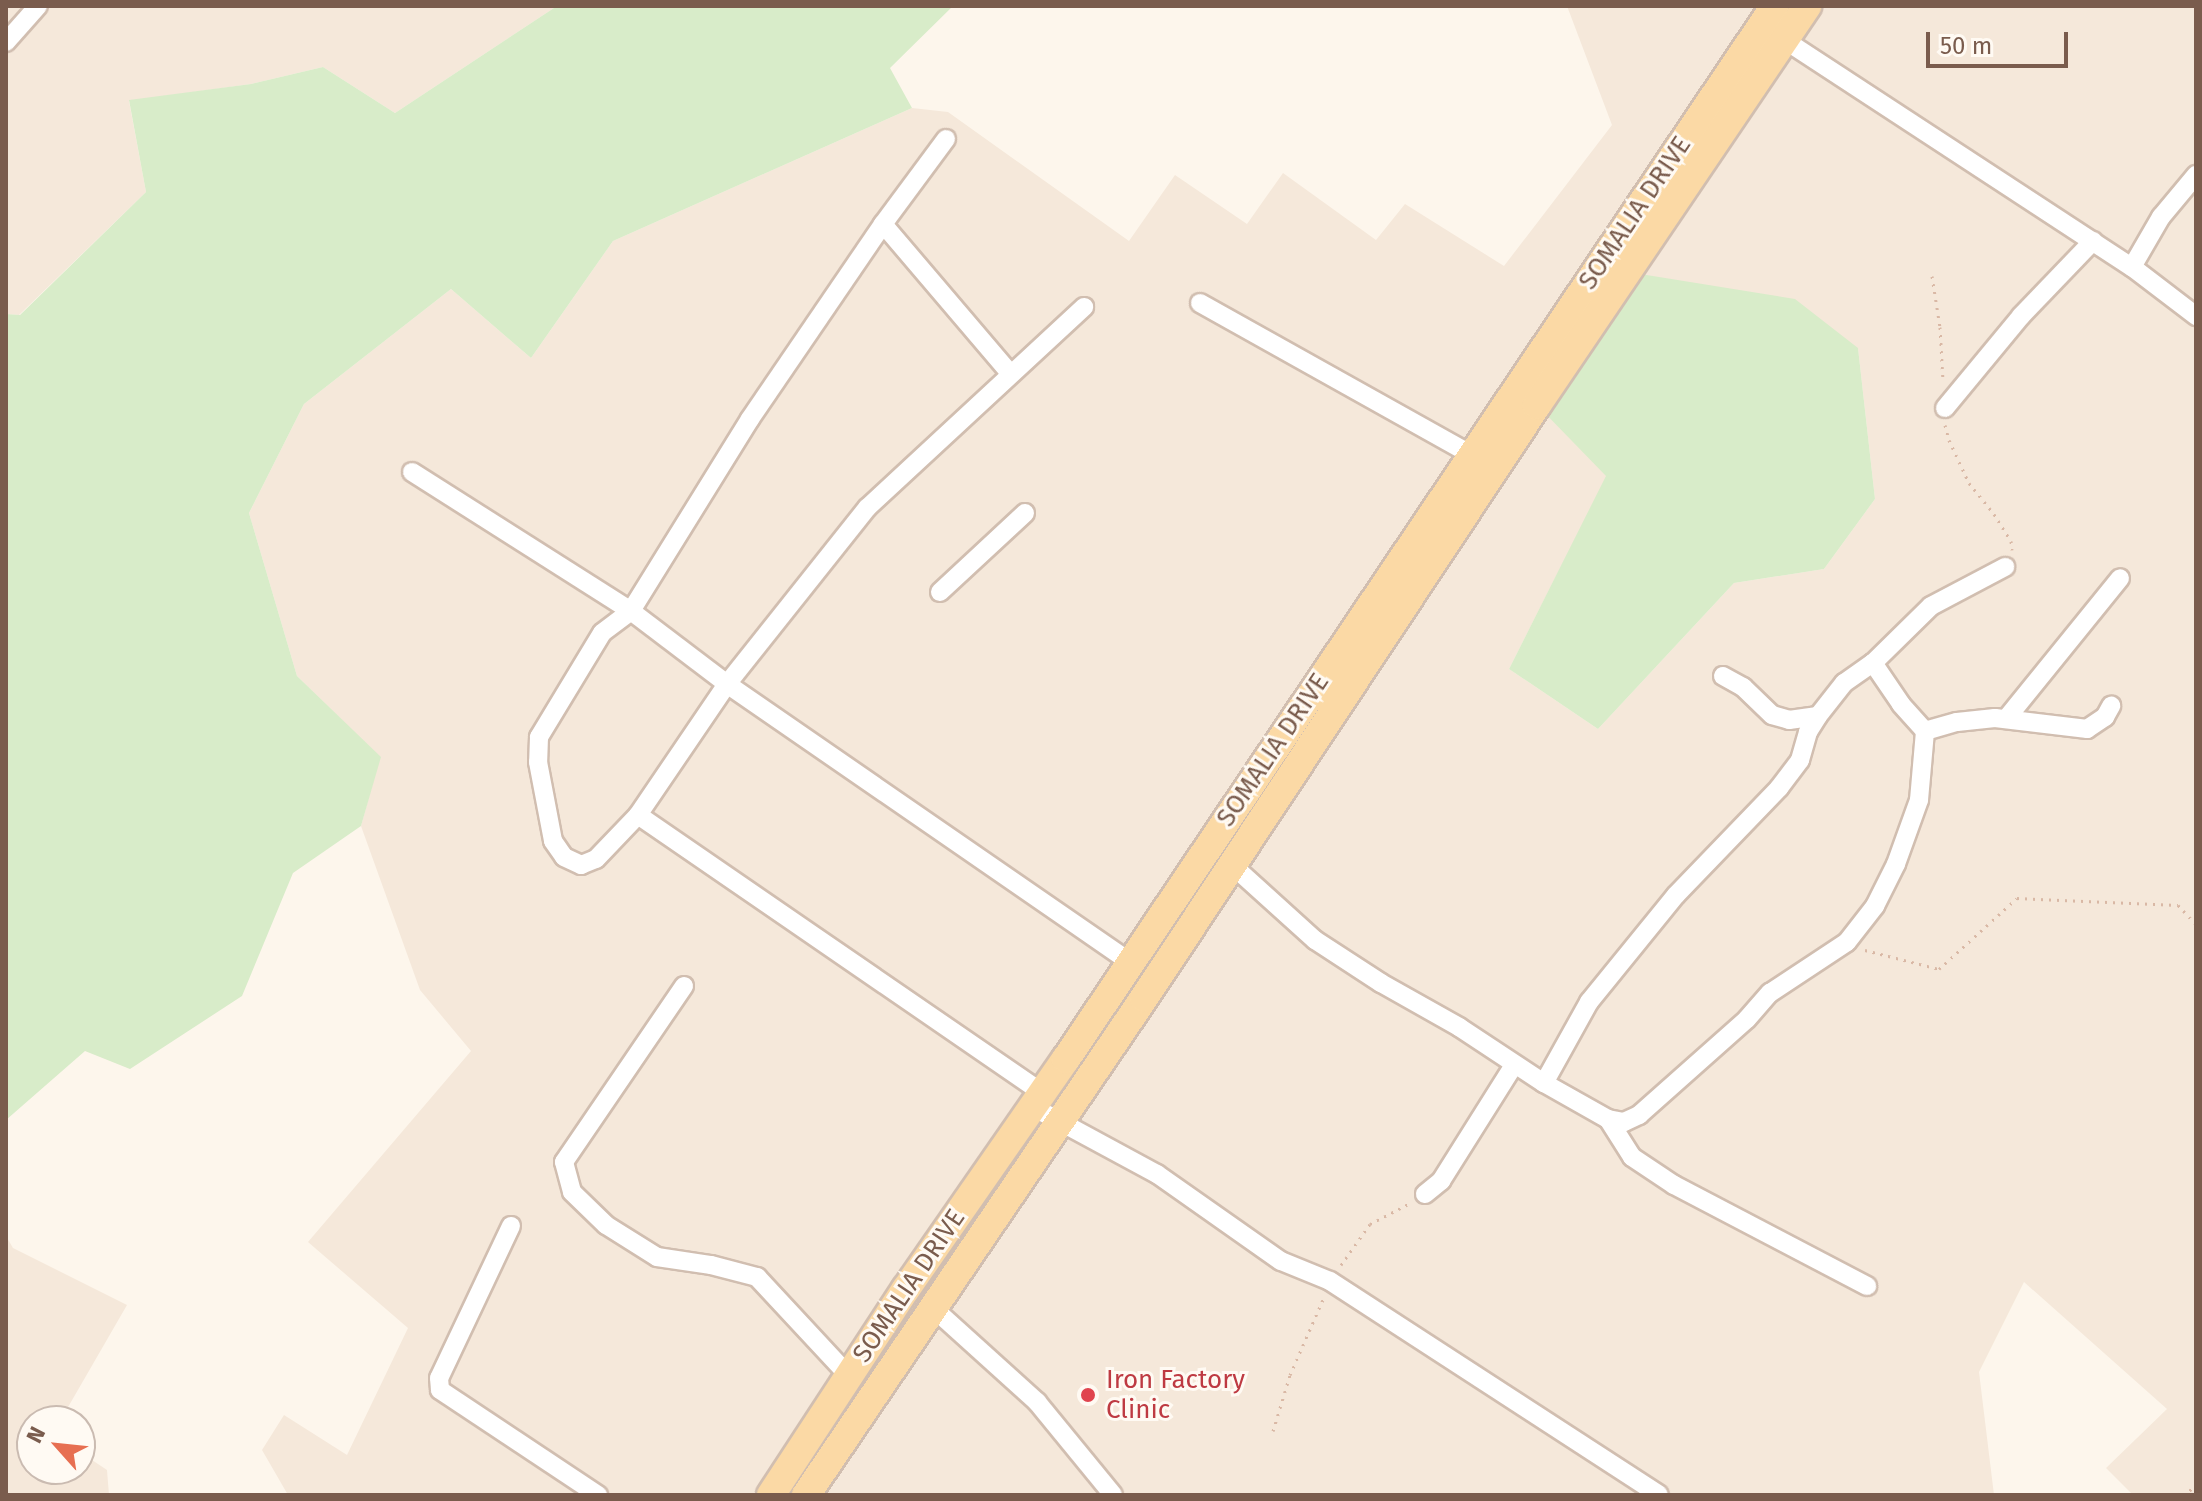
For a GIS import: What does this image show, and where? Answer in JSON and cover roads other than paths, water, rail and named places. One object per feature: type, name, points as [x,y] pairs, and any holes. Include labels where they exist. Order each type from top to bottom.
[{"type":"main road","name":"SOMALIA DRIVE","points":[[771,1495],[848,1375],[1775,6]]},
{"type":"main road","name":"SOMALIA DRIVE","points":[[806,1495],[1807,6]]},
{"type":"street","points":[[6,42],[38,6]]},
{"type":"street","points":[[1783,39],[2132,267],[2196,316]]},
{"type":"street","points":[[946,139],[883,224],[742,431],[631,611],[602,633],[539,737],[538,762],[553,841],[564,857],[581,865],[596,859],[638,815],[727,684],[867,508],[1084,307]]},
{"type":"street","points":[[2132,267],[2161,217],[2196,175]]},
{"type":"street","points":[[883,224],[1010,373]]},
{"type":"street","points":[[1945,408],[2021,316],[2093,241]]},
{"type":"street","points":[[1200,303],[1472,455]]},
{"type":"street","points":[[412,472],[631,611],[727,684],[1130,962]]},
{"type":"street","points":[[940,592],[1025,513]]},
{"type":"street","points":[[1544,1083],[1589,1002],[1676,895],[1779,788],[1800,760],[1808,732],[1844,683],[1873,663],[1931,606],[2005,567]]},
{"type":"street","points":[[2006,719],[2120,578]]},
{"type":"street","points":[[1232,865],[1315,940],[1381,983],[1459,1027],[1544,1083],[1608,1119],[1624,1122],[1639,1115],[1747,1019],[1770,993],[1847,942],[1875,906],[1919,800],[1925,731],[1901,704],[1873,663]]},
{"type":"street","points":[[1723,676],[1743,687],[1772,715],[1789,720],[1818,716]]},
{"type":"street","points":[[1925,731],[1957,722],[2006,719],[2087,729],[2105,717],[2111,706]]},
{"type":"street","points":[[638,815],[1037,1100],[1057,1123],[1157,1174],[1281,1261],[1330,1281],[1659,1495]]},
{"type":"street","points":[[684,986],[564,1162],[572,1192],[606,1225],[657,1257],[711,1265],[757,1277],[848,1375]]},
{"type":"street","points":[[1425,1194],[1441,1181],[1514,1065]]},
{"type":"street","points":[[1608,1119],[1632,1157],[1674,1185],[1867,1286]]},
{"type":"street","points":[[511,1226],[439,1378],[440,1390],[598,1495]]},
{"type":"street","points":[[932,1307],[1037,1402],[1113,1495]]},
{"type":"place","name":"Iron Factory Clinic","points":[[1088,1395]]}]
